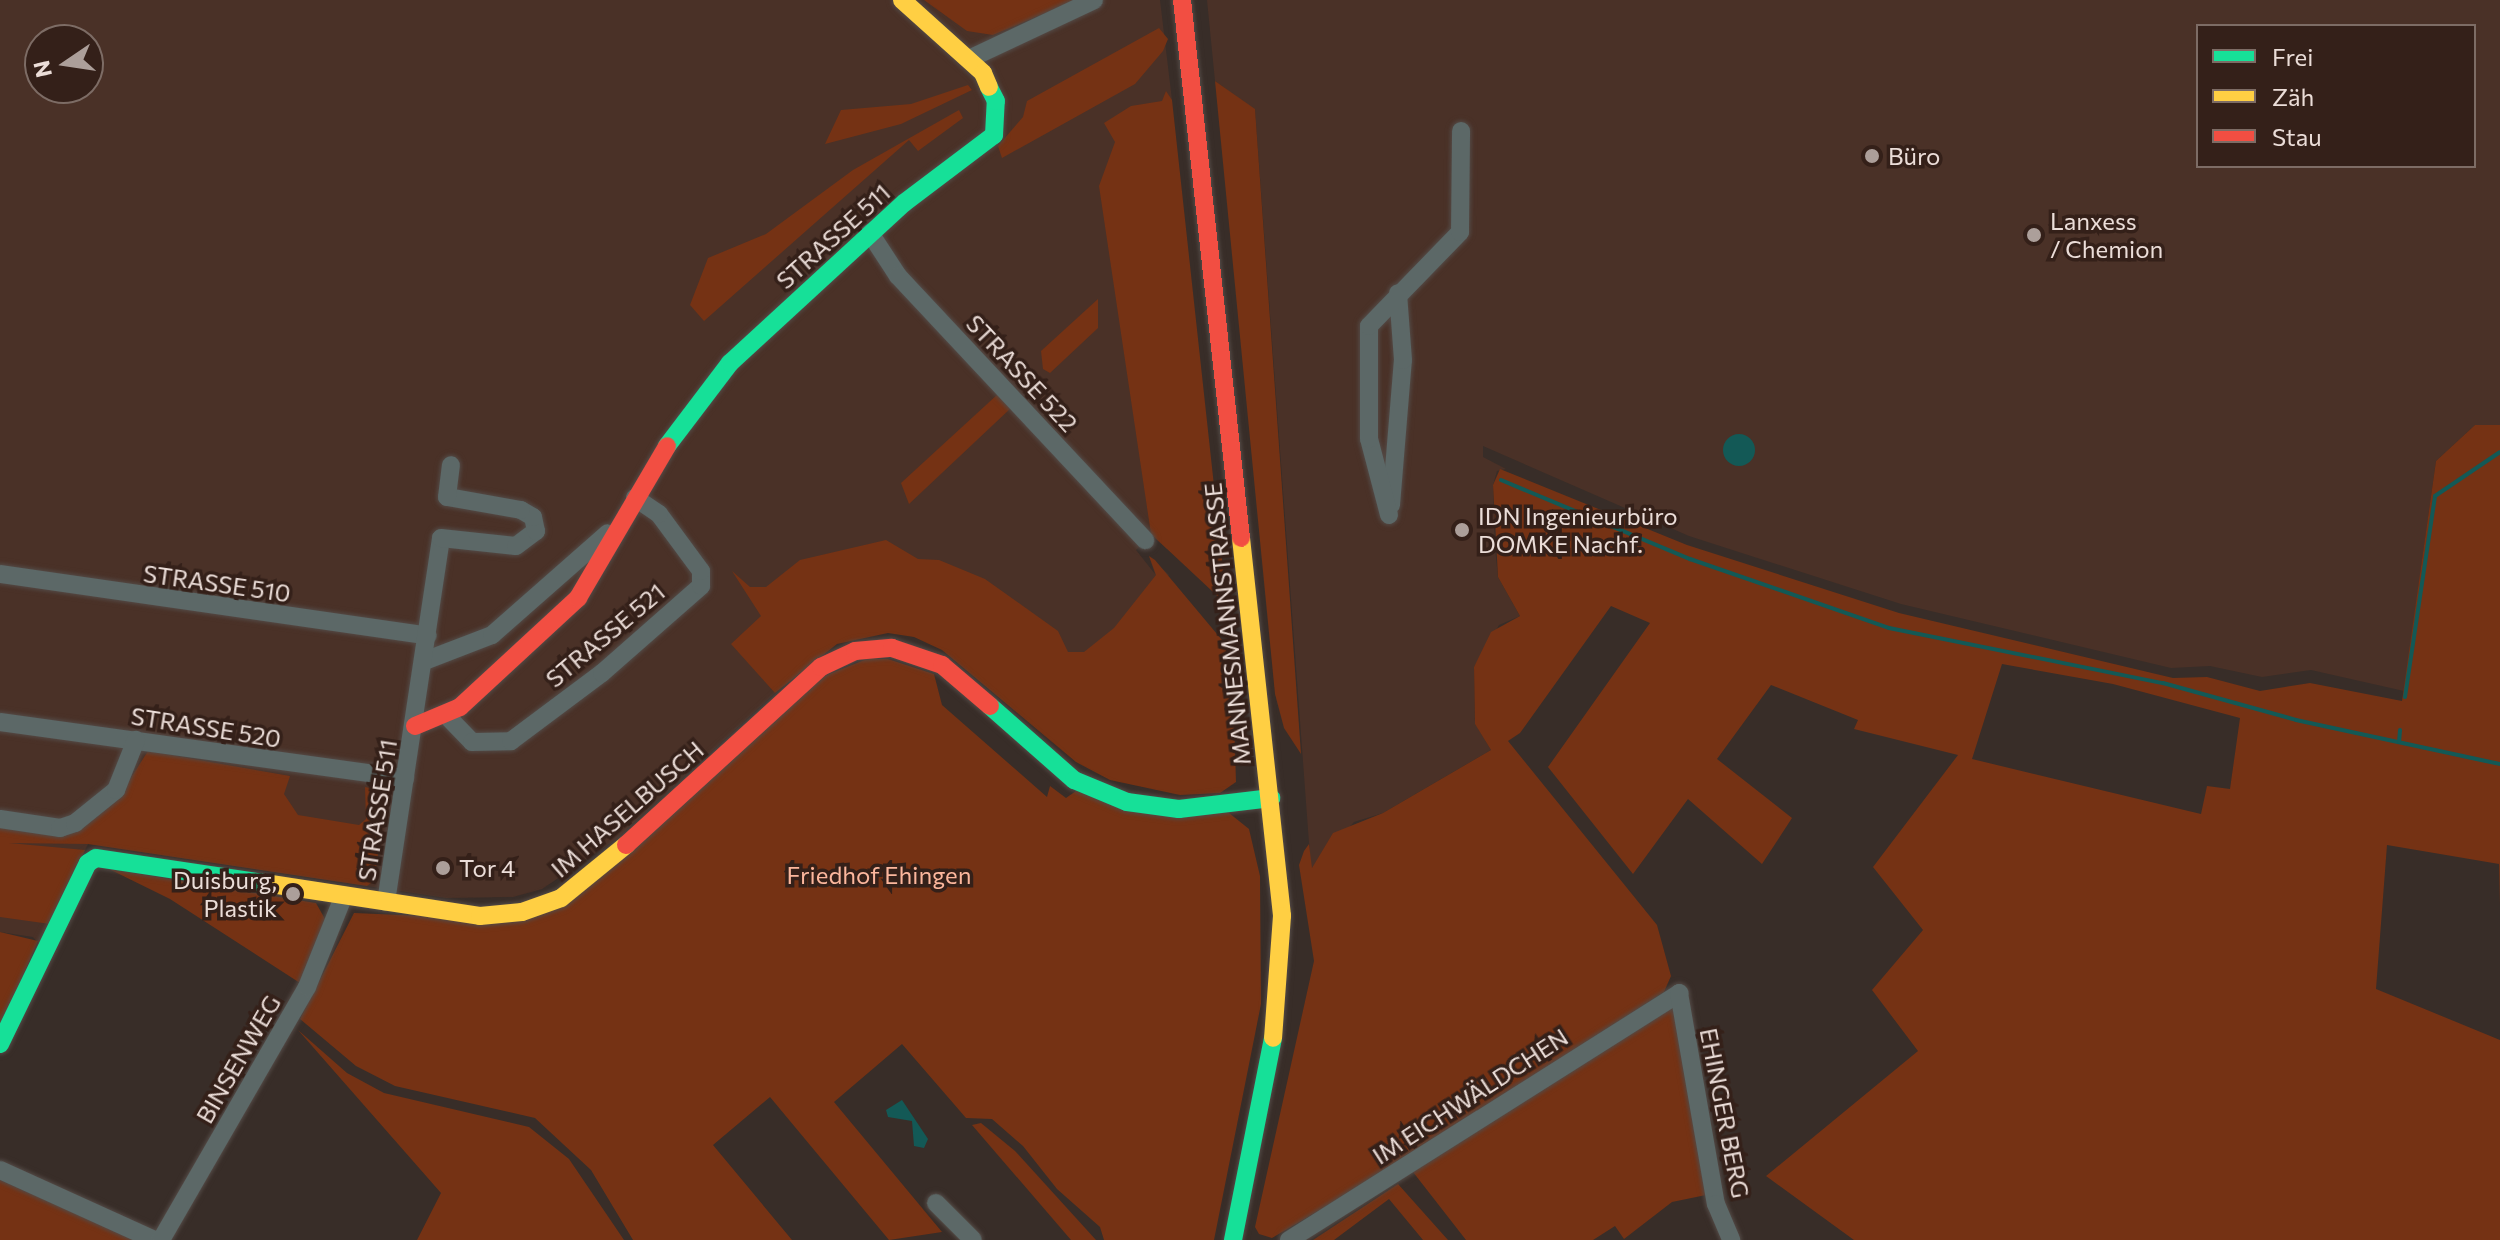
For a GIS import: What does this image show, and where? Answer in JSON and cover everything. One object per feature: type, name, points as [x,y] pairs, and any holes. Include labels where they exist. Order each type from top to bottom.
[{"type":"street","name":"STRASSE 511","points":[[415,726],[460,707],[578,598],[614,529],[702,393],[870,233],[994,135],[996,101],[971,58],[902,0]]},
{"type":"street","points":[[971,58],[1094,0]]},
{"type":"street","name":"MANNESMANNSTRASSE","points":[[1182,0],[1282,916],[1279,1005],[1233,1240]]},
{"type":"street","points":[[1398,293],[1401,418],[1389,515],[1369,439],[1369,326],[1398,293],[1460,232],[1461,131]]},
{"type":"street","name":"STRASSE 522","points":[[870,233],[898,276],[1145,540]]},
{"type":"street","points":[[427,660],[441,538],[516,546],[536,531],[533,517],[521,510],[447,497],[451,465]]},
{"type":"street","name":"STRASSE 521","points":[[445,714],[472,742],[511,741],[602,673],[701,586],[701,571],[659,514],[635,498]]},
{"type":"street","name":"STRASSE 511","points":[[386,902],[427,660],[492,635],[614,529]]},
{"type":"street","name":"STRASSE 510","points":[[0,574],[428,636]]},
{"type":"street","name":"IM HASELBUSCH","points":[[0,1044],[88,863],[96,858],[480,916],[522,912],[561,898],[821,667],[855,651],[892,648],[942,665],[1074,780],[1127,802],[1179,809],[1271,798]]},
{"type":"street","name":"STRASSE 520","points":[[0,722],[405,778]]},
{"type":"street","points":[[0,819],[68,827],[116,790],[136,740]]},
{"type":"street","name":"BINSENWEG","points":[[161,1240],[307,987],[344,895]]},
{"type":"street","name":"IM EICHWÄLDCHEN","points":[[1289,1240],[1679,993]]},
{"type":"street","name":"EHINGER BERG","points":[[1679,993],[1716,1204],[1731,1240]]},
{"type":"street","points":[[0,1170],[154,1240]]},
{"type":"street","points":[[936,1203],[973,1240]]},
{"type":"shaded area","points":[[0,0],[1160,0],[1172,100],[1158,453],[1167,549],[1151,535],[1136,550],[1155,574],[1149,556],[1169,575],[1077,686],[860,569],[775,693],[615,840],[542,889],[513,897],[446,898],[88,844],[41,946],[33,937],[0,932]]},
{"type":"shaded area","points":[[1207,0],[2500,0],[2500,425],[2475,425],[2436,461],[2404,691],[2311,670],[2262,677],[2210,666],[2171,668],[1901,604],[1689,536],[1483,446],[1483,457],[1506,469],[1497,471],[1493,485],[1495,548],[1498,577],[1520,616],[1499,625],[1474,667],[1475,723],[1491,750],[1383,813],[1354,822],[1311,870],[1255,110],[1215,81]]},
{"type":"green space","points":[[924,0],[1076,0],[993,35],[967,31]]},
{"type":"green space","points":[[1159,28],[1168,39],[1163,51],[1135,84],[1002,158],[998,146],[1023,117],[1027,101]]},
{"type":"green space","points":[[1215,81],[1255,109],[1301,754],[1284,728],[1275,694]]},
{"type":"green space","points":[[968,85],[972,90],[901,124],[825,144],[841,110],[911,104]]},
{"type":"green space","points":[[1166,91],[1172,100],[1227,605],[1151,534],[1099,186],[1115,142],[1104,123],[1131,106],[1162,101]]},
{"type":"green space","points":[[959,110],[963,118],[918,151],[909,140],[704,321],[690,305],[708,258],[766,234],[853,170]]},
{"type":"green space","points":[[1098,299],[1098,328],[1050,373],[1043,369],[1041,351]]},
{"type":"green space","points":[[998,394],[1011,408],[909,504],[901,483]]},
{"type":"green space","points":[[2475,425],[2500,425],[2500,905],[2499,864],[2387,845],[2376,989],[2500,1040],[2500,1240],[1854,1240],[1766,1176],[1918,1051],[1872,990],[1923,930],[1873,867],[1958,755],[1854,729],[1858,720],[1771,685],[1717,759],[1792,818],[1762,864],[1688,799],[1633,874],[1548,767],[1650,623],[1611,606],[1520,733],[1508,741],[1657,925],[1671,976],[1664,992],[1388,1170],[1272,1238],[1259,1234],[1255,1227],[1314,961],[1299,865],[1304,851],[1309,844],[1312,868],[1333,833],[1383,813],[1491,750],[1475,724],[1474,667],[1491,632],[1520,616],[1498,577],[1493,485],[1500,469],[1687,545],[1899,613],[2173,678],[2207,677],[2260,691],[2310,683],[2402,701],[2436,461]],"holes":[[[2002,664],[2113,684],[2240,718],[2230,789],[2207,786],[2201,814],[1972,759]]]},
{"type":"green space","points":[[886,540],[918,559],[939,560],[985,579],[1058,631],[1068,652],[1084,652],[1114,628],[1156,575],[1149,556],[1155,560],[1232,652],[1236,782],[1220,793],[1180,795],[1110,780],[1076,762],[942,650],[914,637],[888,633],[837,644],[775,693],[731,644],[761,616],[732,571],[750,587],[766,587],[800,560]]},
{"type":"green space","name":"Friedhof Ehingen","points":[[867,659],[888,659],[934,674],[942,705],[1047,797],[1050,786],[1066,798],[1076,791],[1229,813],[1249,829],[1260,876],[1261,1004],[1214,1240],[1104,1240],[1100,1227],[1057,1189],[1023,1146],[992,1119],[966,1118],[902,1044],[834,1102],[942,1232],[889,1240],[770,1097],[713,1145],[792,1240],[633,1240],[591,1170],[535,1118],[395,1086],[356,1066],[300,1019],[354,913],[519,920],[824,676]]},
{"type":"green space","points":[[148,751],[290,776],[284,794],[298,815],[359,825],[366,819],[365,787],[374,789],[371,806],[380,807],[382,797],[386,800],[384,813],[377,815],[383,821],[374,881],[367,886],[88,844],[9,843],[85,850],[50,924],[0,917],[0,823],[60,832],[127,784]]},
{"type":"green space","points":[[109,869],[316,903],[325,919],[300,983],[170,899]]},
{"type":"green space","points":[[0,932],[38,941],[0,1028]]},
{"type":"green space","points":[[1676,1005],[1706,1195],[1672,1202],[1624,1239],[1615,1226],[1593,1240],[1466,1240],[1413,1172]]},
{"type":"green space","points":[[298,1030],[347,1073],[384,1093],[529,1127],[569,1159],[624,1240],[417,1240],[441,1193]]},
{"type":"green space","points":[[981,1123],[1015,1151],[1096,1240],[1071,1240],[972,1125]]},
{"type":"green space","points":[[0,1180],[135,1240],[0,1240]]},
{"type":"green space","points":[[1398,1184],[1448,1240],[1423,1240],[1389,1199],[1334,1240],[1313,1240]]},
{"type":"water","points":[[1739,434],[1750,439],[1755,450],[1750,461],[1739,466],[1728,461],[1723,450],[1728,439]]},
{"type":"water","points":[[902,1100],[928,1139],[924,1148],[914,1146],[912,1121],[888,1117],[886,1110]]},
{"type":"waterway","points":[[2405,697],[2435,496],[2500,452]]},
{"type":"waterway","points":[[1501,480],[1690,559],[1889,628],[2163,683],[2296,720],[2500,764]]},
{"type":"waterway","points":[[2399,742],[2400,730]]},
{"type":"traffic: fast","points":[[667,446],[730,363],[904,203],[994,135],[996,101],[989,87]]},
{"type":"traffic: fast","points":[[990,706],[1074,780],[1127,802],[1179,809],[1271,798]]},
{"type":"traffic: fast","points":[[0,1044],[88,863],[96,858],[271,884]]},
{"type":"traffic: fast","points":[[1233,1240],[1273,1038]]},
{"type":"traffic: slow","points":[[902,0],[983,73],[989,87]]},
{"type":"traffic: slow","points":[[1241,538],[1282,916],[1273,1038]]},
{"type":"traffic: slow","points":[[271,884],[480,916],[522,912],[561,898],[626,845]]},
{"type":"traffic: jam","points":[[1182,0],[1241,538]]},
{"type":"traffic: jam","points":[[415,726],[460,707],[578,598],[667,446]]},
{"type":"traffic: jam","points":[[626,845],[821,667],[855,651],[892,648],[942,665],[990,706]]},
{"type":"place","name":"Büro","points":[[1872,156]]},
{"type":"place","name":"Lanxess / Chemion","points":[[2034,235]]},
{"type":"place","name":"IDN Ingenieurbüro DOMKE Nachf.","points":[[1462,530]]},
{"type":"place","name":"Tor 4","points":[[443,868]]},
{"type":"place","name":"Duisburg, Plastik","points":[[293,894]]}]
